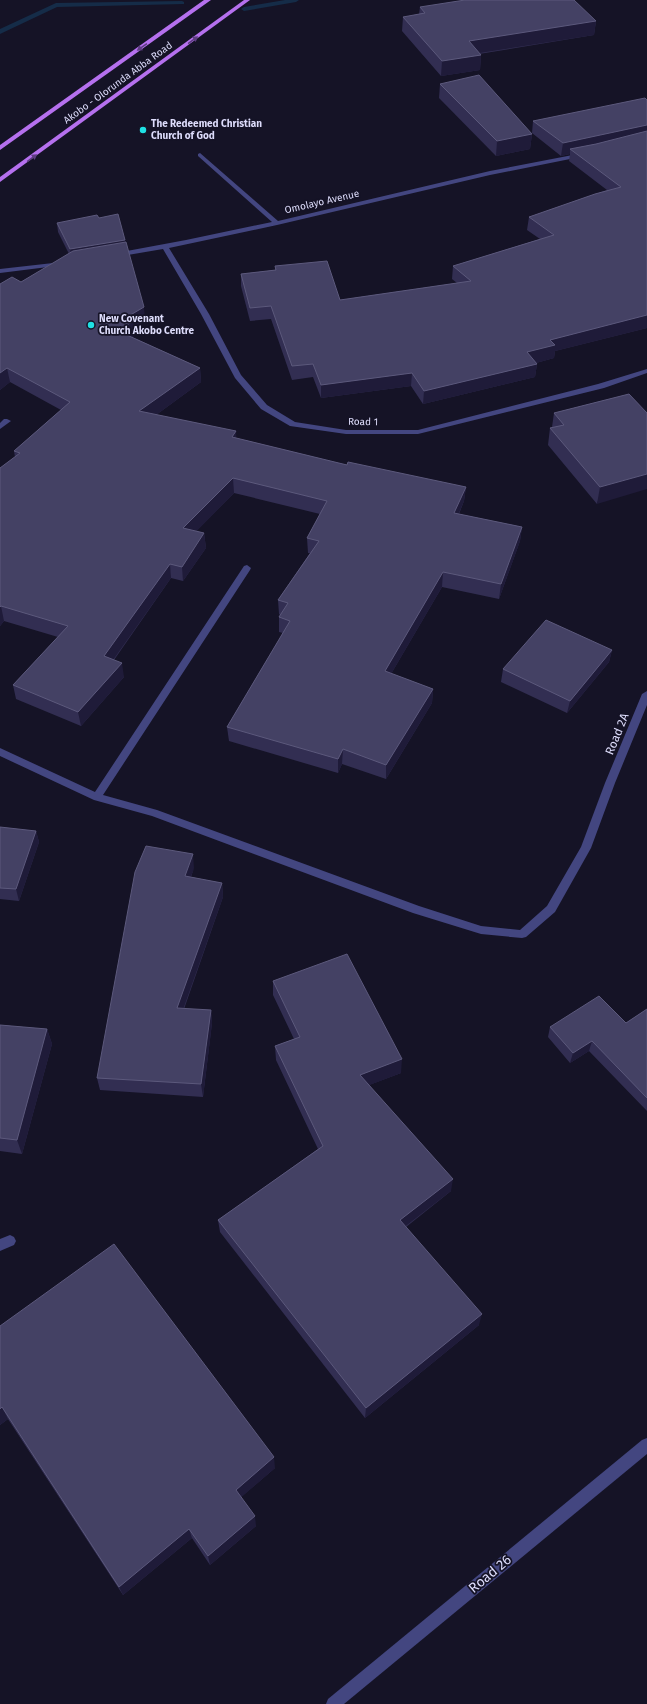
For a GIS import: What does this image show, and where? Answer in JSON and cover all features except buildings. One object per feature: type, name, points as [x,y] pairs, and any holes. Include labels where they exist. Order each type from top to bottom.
[{"type":"main road","name":"Akobo - Olorunda Abba Road","points":[[0,148],[208,0]]},
{"type":"main road","name":"Akobo - Olorunda Abba Road","points":[[0,180],[247,0]]},
{"type":"street","name":"Omolayo Avenue","points":[[106,257],[165,247],[278,223],[516,167],[594,153]]},
{"type":"street","points":[[200,155],[278,223]]},
{"type":"street","name":"Road 1","points":[[165,247],[206,314],[238,376],[264,407],[293,424],[346,432],[418,432],[601,386],[647,371]]},
{"type":"street","points":[[0,271],[70,263]]},
{"type":"street","points":[[0,427],[7,421]]},
{"type":"street","points":[[97,797],[247,568]]},
{"type":"street","name":"Road 2A","points":[[0,752],[97,797],[154,813],[417,910],[481,930],[522,934],[551,909],[586,848],[610,783],[647,694]]},
{"type":"street","name":"Road 26","points":[[333,1704],[647,1445]]},
{"type":"waterway","points":[[244,9],[296,0]]},
{"type":"waterway","points":[[0,32],[56,5],[182,3]]},
{"type":"place","name":"The Redeemed Christian Church of God","points":[[143,130]]},
{"type":"place","name":"New Covenant Church Akobo Centre","points":[[91,325]]}]
